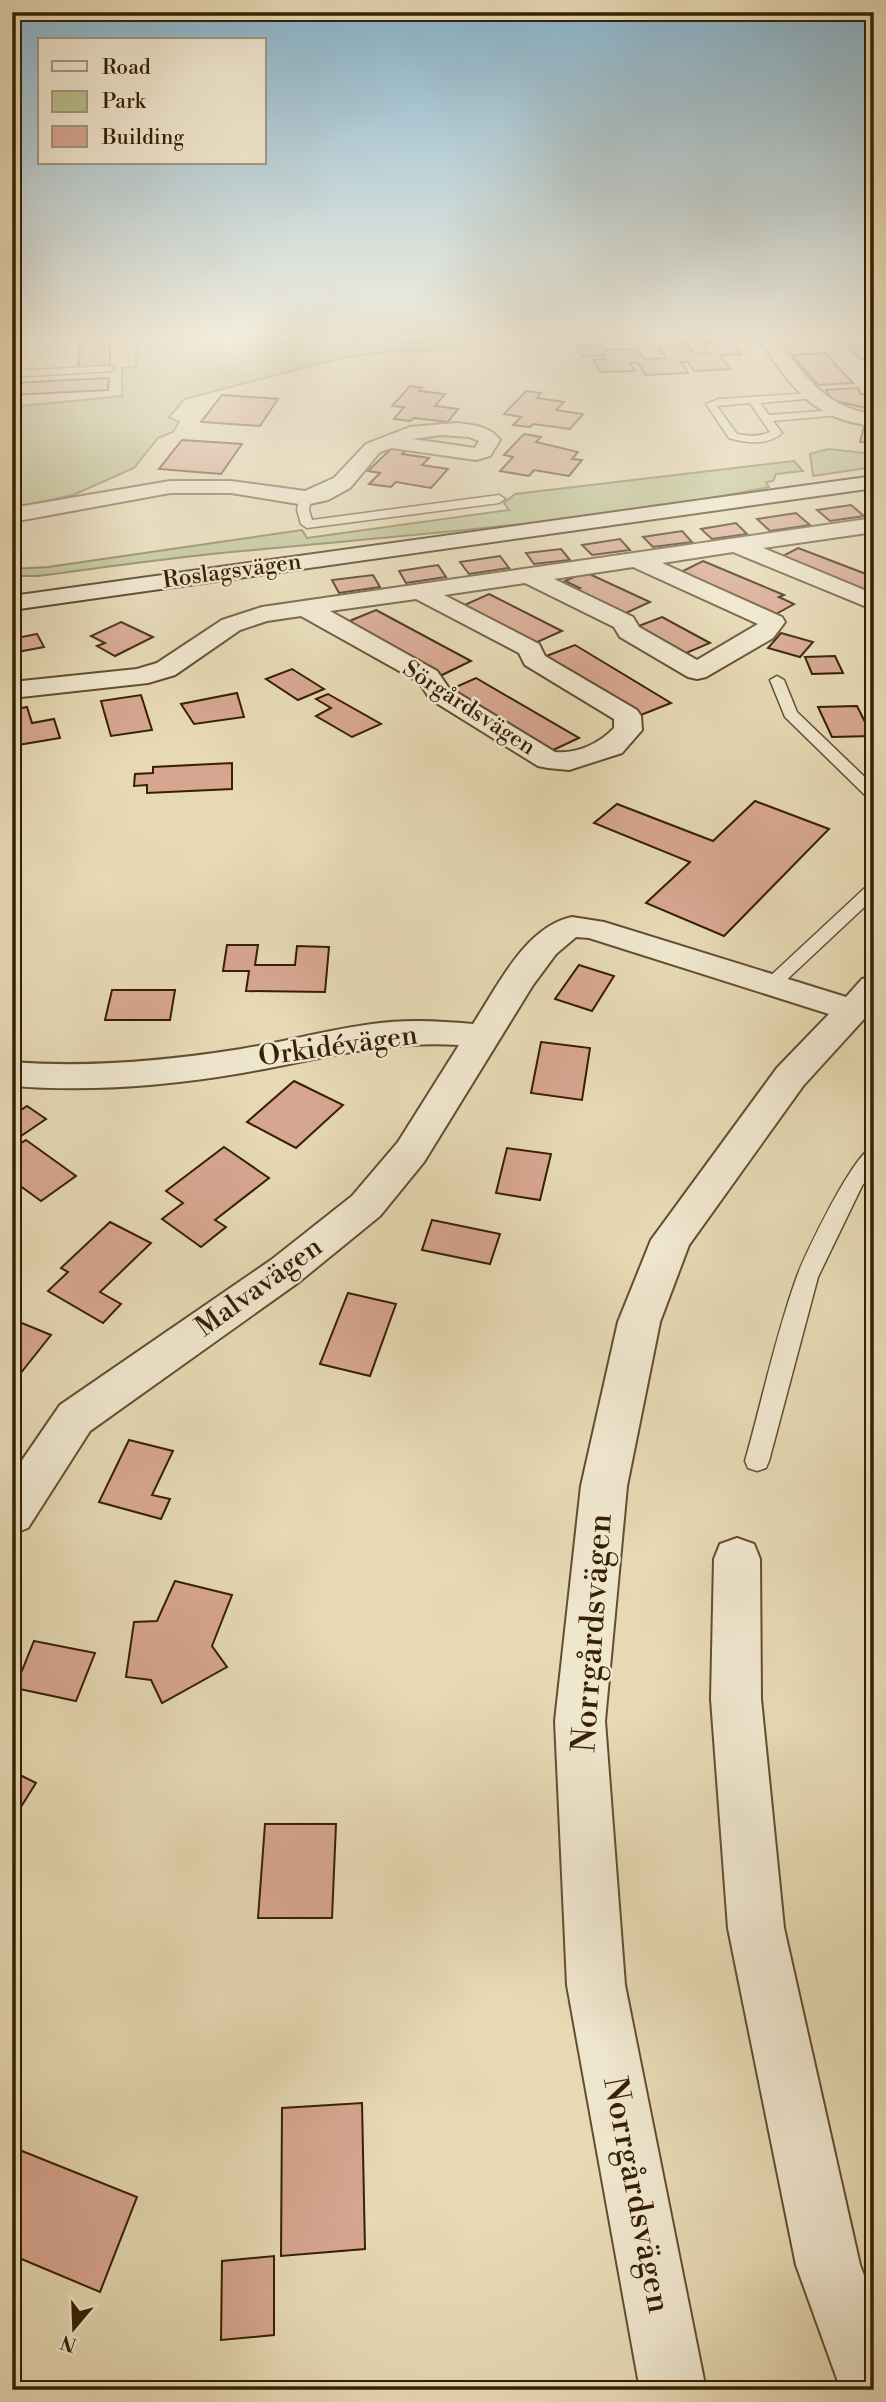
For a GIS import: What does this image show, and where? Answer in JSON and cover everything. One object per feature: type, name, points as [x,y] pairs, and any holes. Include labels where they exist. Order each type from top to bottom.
[{"type":"street","points":[[12,515],[170,487],[231,487],[304,498],[332,491],[373,448]]},
{"type":"street","name":"Roslagsvägen","points":[[12,603],[874,482]]},
{"type":"street","points":[[12,691],[147,675],[166,669],[206,640],[246,619],[304,607],[874,525]]},
{"type":"street","points":[[835,530],[874,545]]},
{"type":"street","name":"Roslagsvägen","points":[[12,592],[194,567],[451,541]]},
{"type":"street","points":[[736,545],[874,603]]},
{"type":"street","points":[[527,575],[624,622],[629,632],[697,671],[764,634],[773,622],[635,559]]},
{"type":"street","points":[[12,584],[194,567]]},
{"type":"street","name":"Sörgårdsvägen","points":[[304,607],[428,677],[439,693],[548,760],[569,762],[612,747],[628,730],[627,716],[534,660],[530,649],[419,590]]},
{"type":"street","points":[[482,1036],[540,952],[557,934],[569,927],[593,929],[773,983],[860,1013]]},
{"type":"street","name":"Norrgårdsvägen","points":[[673,2390],[596,1985],[580,1721],[604,1486],[639,1322],[671,1240],[790,1077],[860,1013]]},
{"type":"street","name":"Orkidévägen","points":[[12,1074],[80,1078],[114,1076],[241,1061],[391,1033],[482,1036]]},
{"type":"street","name":"Malvavägen","points":[[12,1514],[75,1418],[285,1271],[366,1206],[411,1152],[482,1036]]},
{"type":"street","points":[[737,1559],[736,1699],[756,1928],[828,2265],[874,2388]]},
{"type":"lane","points":[[304,498],[303,510],[307,524],[499,499]]},
{"type":"lane","points":[[777,680],[790,714],[874,795]]},
{"type":"lane","points":[[773,983],[874,889]]},
{"type":"lane","points":[[757,1461],[807,1277],[853,1183],[874,1153]]},
{"type":"green space","points":[[12,448],[150,448],[134,468],[73,495],[12,509]]},
{"type":"green space","points":[[828,449],[874,454],[874,467],[813,476],[810,454]]},
{"type":"green space","points":[[794,461],[803,471],[776,474],[773,481],[766,482],[769,487],[638,509],[507,526],[191,556],[38,576],[12,576],[12,569],[48,567],[302,530],[307,538],[509,510],[504,503],[515,494]]},
{"type":"building","points":[[176,448],[239,448],[221,474],[159,469]]},
{"type":"building","points":[[392,448],[408,448],[402,454],[429,458],[422,465],[448,469],[431,488],[396,482],[391,487],[369,484],[380,473],[368,471]]},
{"type":"building","points":[[511,448],[562,448],[578,452],[572,459],[582,460],[569,476],[534,470],[529,476],[500,471],[513,457],[504,455]]},
{"type":"building","points":[[851,505],[864,516],[830,521],[817,510]]},
{"type":"building","points":[[796,513],[810,525],[770,531],[757,519]]},
{"type":"building","points":[[736,523],[747,534],[712,539],[701,529]]},
{"type":"building","points":[[682,531],[692,542],[653,547],[643,537]]},
{"type":"building","points":[[620,539],[630,550],[592,555],[582,545]]},
{"type":"building","points":[[798,548],[874,577],[874,595],[779,558]]},
{"type":"building","points":[[561,549],[570,560],[534,564],[526,553]]},
{"type":"building","points":[[500,556],[509,568],[469,574],[460,562]]},
{"type":"building","points":[[703,561],[784,595],[779,597],[794,604],[776,614],[679,573]]},
{"type":"building","points":[[438,565],[446,577],[406,583],[399,571]]},
{"type":"building","points":[[585,572],[650,602],[624,614],[575,591],[580,588],[565,581]]},
{"type":"building","points":[[373,575],[380,587],[339,593],[332,580]]},
{"type":"building","points":[[489,594],[562,631],[533,644],[460,607]]},
{"type":"building","points":[[376,610],[471,661],[442,675],[347,622]]},
{"type":"building","points":[[662,617],[710,643],[684,654],[636,627]]},
{"type":"building","points":[[121,622],[153,637],[115,656],[97,646],[105,643],[91,636]]},
{"type":"building","points":[[781,633],[813,642],[800,657],[768,648]]},
{"type":"building","points":[[37,634],[44,647],[12,653],[12,639]]},
{"type":"building","points":[[575,645],[671,703],[636,717],[541,658]]},
{"type":"building","points":[[835,656],[843,673],[812,674],[805,657]]},
{"type":"building","points":[[292,669],[324,689],[298,700],[266,679]]},
{"type":"building","points":[[476,678],[579,738],[549,752],[447,691]]},
{"type":"building","points":[[237,693],[244,717],[194,724],[181,704]]},
{"type":"building","points":[[328,694],[381,724],[352,737],[316,716],[331,708],[316,699]]},
{"type":"building","points":[[141,695],[152,730],[111,736],[101,701]]},
{"type":"building","points":[[857,706],[872,736],[832,737],[818,707]]},
{"type":"building","points":[[27,707],[32,723],[54,719],[60,738],[12,746],[12,710]]},
{"type":"building","points":[[232,763],[232,789],[147,793],[147,785],[134,786],[135,774],[153,773],[153,767]]},
{"type":"building","points":[[755,801],[829,829],[724,936],[646,903],[690,862],[594,823],[617,804],[713,841]]},
{"type":"building","points":[[227,945],[258,945],[255,965],[295,965],[297,946],[329,947],[325,992],[246,991],[249,971],[223,971]]},
{"type":"building","points":[[579,965],[614,976],[592,1011],[555,999]]},
{"type":"building","points":[[112,990],[175,990],[170,1020],[105,1020]]},
{"type":"building","points":[[541,1042],[590,1048],[582,1100],[531,1093]]},
{"type":"building","points":[[294,1081],[343,1105],[296,1148],[247,1122]]},
{"type":"building","points":[[27,1106],[46,1119],[18,1138],[12,1134],[12,1116]]},
{"type":"building","points":[[26,1140],[76,1176],[41,1201],[12,1180],[12,1149]]},
{"type":"building","points":[[224,1147],[269,1178],[215,1220],[226,1227],[201,1247],[162,1219],[183,1203],[166,1191]]},
{"type":"building","points":[[507,1148],[551,1154],[540,1200],[496,1193]]},
{"type":"building","points":[[432,1220],[500,1234],[490,1264],[422,1250]]},
{"type":"building","points":[[110,1222],[151,1243],[100,1292],[121,1304],[103,1323],[48,1291],[68,1272],[61,1268]]},
{"type":"building","points":[[348,1293],[396,1304],[370,1376],[320,1364]]},
{"type":"building","points":[[12,1319],[51,1335],[12,1384]]},
{"type":"building","points":[[129,1440],[173,1451],[152,1495],[170,1499],[161,1519],[99,1502]]},
{"type":"building","points":[[175,1581],[232,1595],[212,1646],[227,1667],[162,1703],[151,1680],[126,1677],[134,1622],[157,1621]]},
{"type":"building","points":[[34,1641],[95,1653],[76,1701],[15,1688]]},
{"type":"building","points":[[12,1771],[36,1783],[12,1821]]},
{"type":"building","points":[[265,1824],[336,1824],[332,1918],[258,1918]]},
{"type":"building","points":[[362,2103],[365,2249],[281,2256],[282,2108]]},
{"type":"building","points":[[12,2147],[137,2197],[100,2292],[12,2255]]},
{"type":"building","points":[[274,2256],[274,2335],[221,2340],[222,2261]]}]
